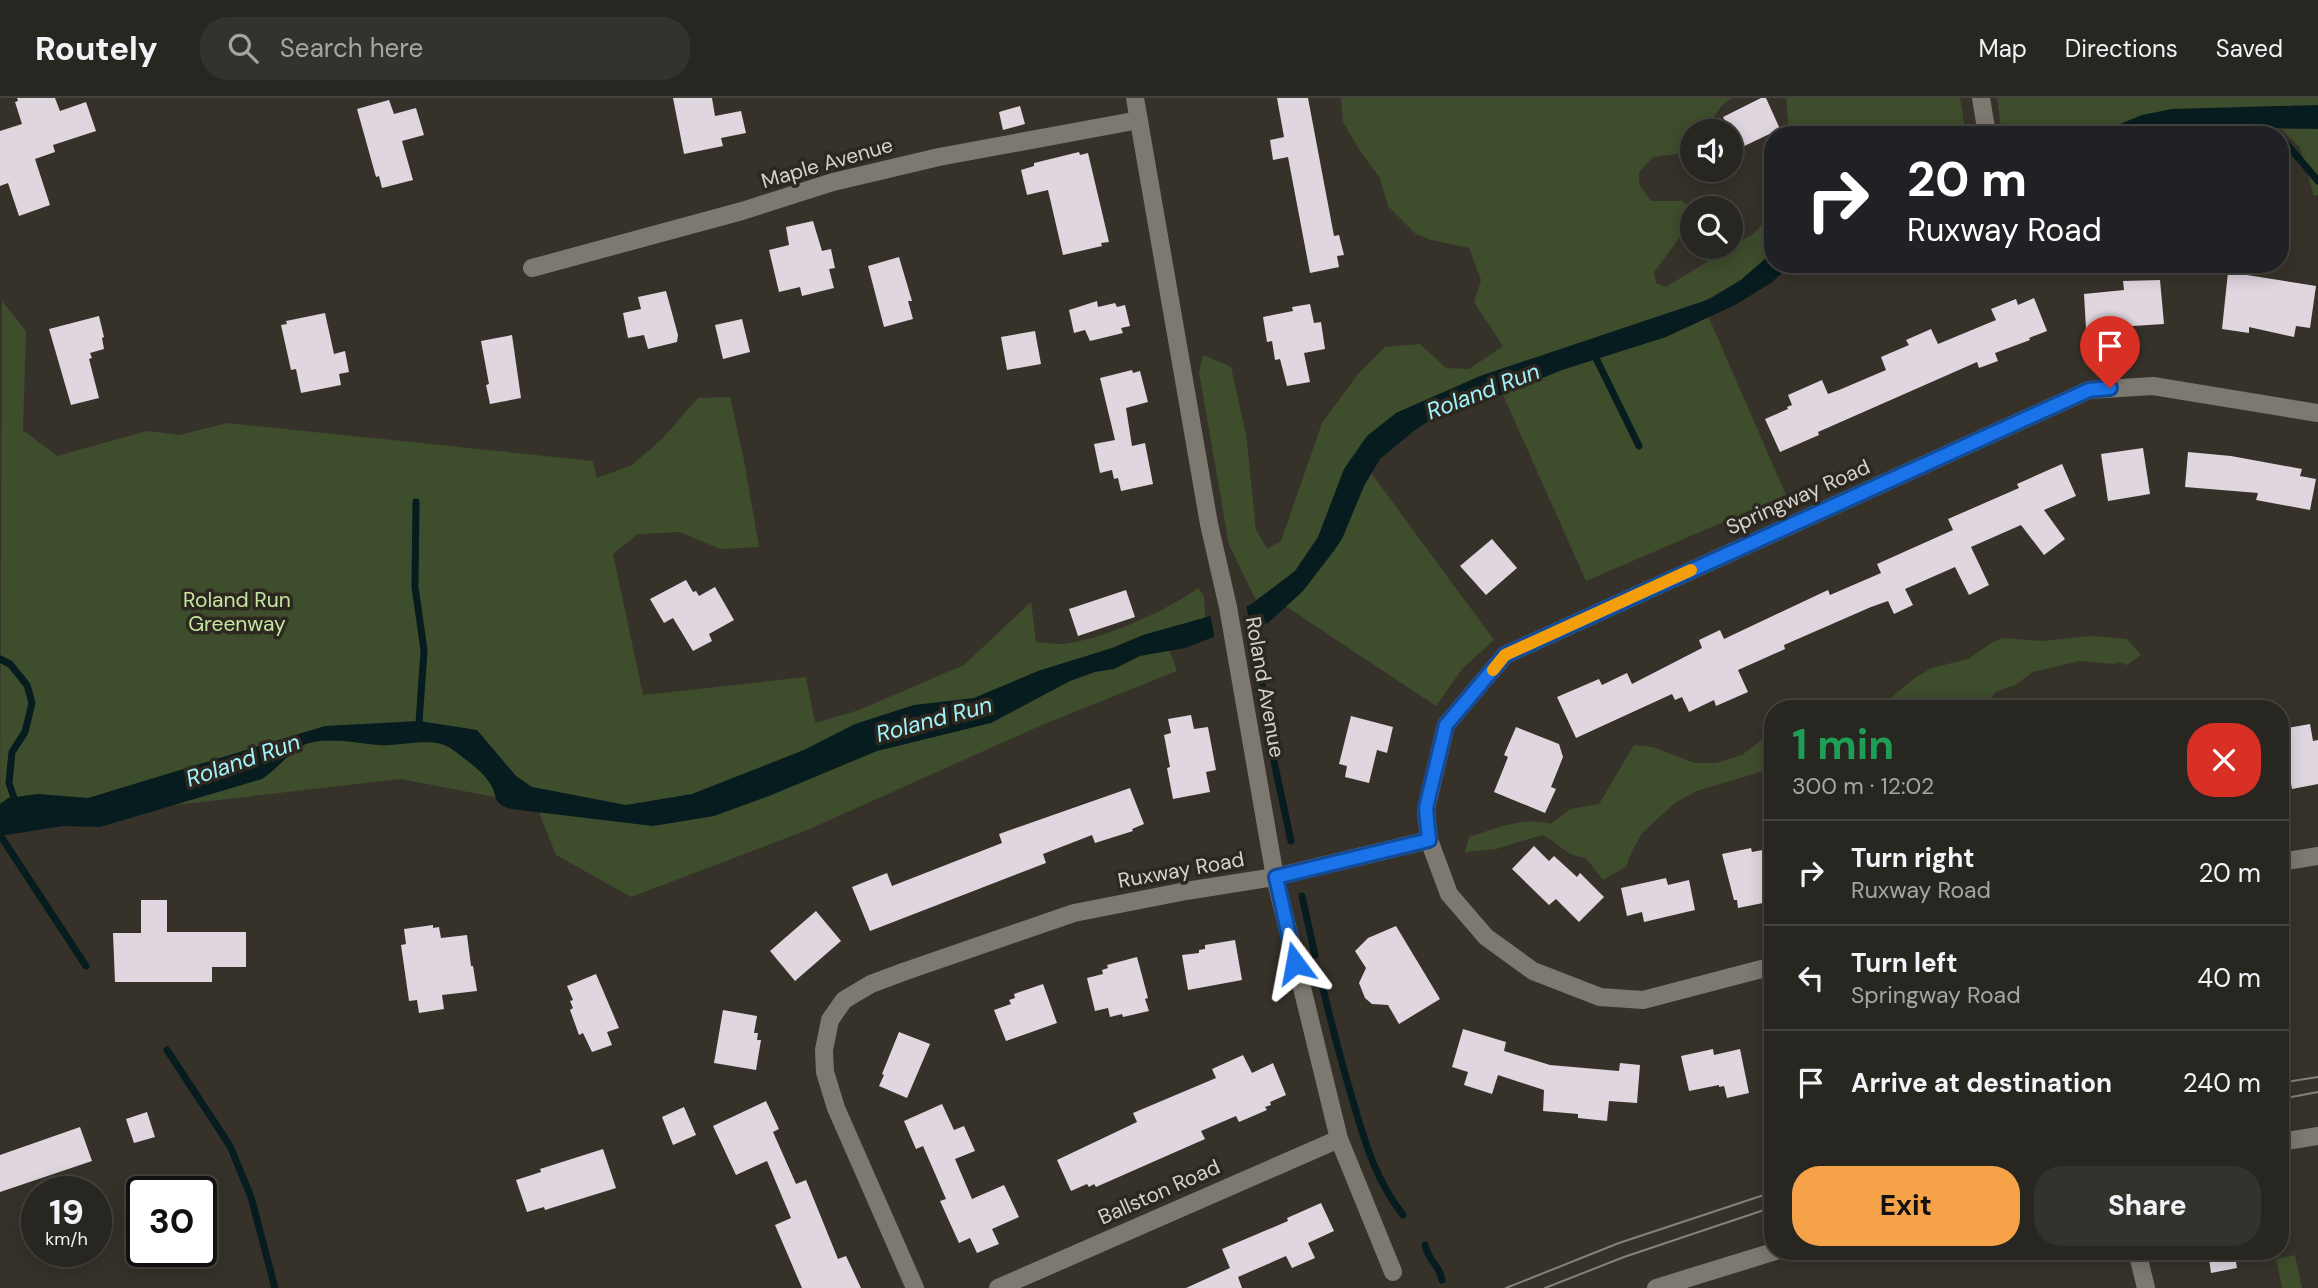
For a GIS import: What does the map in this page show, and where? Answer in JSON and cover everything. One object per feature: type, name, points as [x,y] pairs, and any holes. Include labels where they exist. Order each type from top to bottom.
[{"type":"street","name":"Roland Avenue","points":[[1135,98],[1209,524],[1228,607],[1276,877],[1339,1139],[1393,1272]]},
{"type":"street","points":[[1981,98],[1986,126]]},
{"type":"street","name":"Maple Avenue","points":[[532,268],[742,211],[833,182],[939,157],[1139,120]]},
{"type":"street","name":"Springway Road","points":[[1429,840],[1426,808],[1446,725],[1505,655],[2089,390],[2153,386],[2318,412]]},
{"type":"street","points":[[1429,840],[1450,894],[1486,937],[1533,971],[1600,997],[1643,1000],[1764,967]]},
{"type":"street","name":"Ruxway Road","points":[[915,1288],[836,1108],[825,1072],[824,1050],[830,1020],[844,1000],[871,984],[902,972],[1073,913],[1276,877],[1429,840]]},
{"type":"street","points":[[2289,861],[2318,856]]},
{"type":"street","points":[[2289,1141],[2318,1136]]},
{"type":"street","name":"Ballston Road","points":[[998,1288],[1339,1139]]},
{"type":"street","points":[[1656,1288],[1764,1255]]},
{"type":"street","points":[[2139,1260],[2146,1288]]},
{"type":"green space","points":[[1341,98],[1732,98],[1722,105],[1713,119],[1680,119],[1680,154],[1653,157],[1639,172],[1639,184],[1651,201],[1680,201],[1680,237],[1654,272],[1656,283],[1666,287],[1712,259],[1743,259],[1743,240],[1764,223],[1764,260],[1741,280],[1702,302],[1786,495],[1586,581],[1493,372],[1396,413],[1366,466],[1494,640],[1462,669],[1436,706],[1266,593],[1256,600],[1229,545],[1199,372],[1203,355],[1231,367],[1246,434],[1256,530],[1267,549],[1281,541],[1322,423],[1358,374],[1385,347],[1420,344],[1446,368],[1469,369],[1503,346],[1474,302],[1481,280],[1469,248],[1416,234],[1388,206],[1380,178],[1343,122]]},
{"type":"green space","points":[[1786,98],[1960,98],[1965,126],[1789,126]]},
{"type":"green space","points":[[1997,98],[2318,98],[2318,195],[2314,196],[2300,148],[2289,137],[2289,129],[2304,129],[2299,105],[2116,126],[2001,126]]},
{"type":"green space","name":"Roland Run Greenway","points":[[2,301],[26,331],[23,430],[57,456],[147,431],[179,435],[228,423],[593,461],[597,478],[632,465],[661,440],[698,398],[730,397],[759,547],[720,549],[680,532],[638,534],[613,554],[643,695],[806,677],[815,723],[859,710],[964,665],[1031,602],[1036,642],[1046,643],[1063,644],[1096,637],[1134,623],[1198,588],[1204,596],[1205,618],[1162,630],[1177,671],[1042,725],[805,831],[631,897],[556,855],[536,805],[401,779],[0,825]]},
{"type":"green space","points":[[2091,636],[2127,639],[2141,655],[2127,665],[2119,662],[2114,664],[2079,661],[2033,672],[2015,685],[1996,692],[1989,700],[1888,700],[1916,677],[1932,668],[1968,659],[2003,638],[2042,641]]},
{"type":"green space","points":[[1764,738],[1764,771],[1697,791],[1676,802],[1642,833],[1626,867],[1603,880],[1586,858],[1572,855],[1542,835],[1496,849],[1465,852],[1469,837],[1519,822],[1550,824],[1571,809],[1599,804],[1634,745],[1653,747],[1695,763],[1716,763],[1742,755]]},
{"type":"green space","points":[[2295,1255],[2302,1288],[2282,1288],[2276,1260],[2289,1260],[2289,1256]]},
{"type":"water","points":[[2318,105],[2318,129],[2289,128],[2289,126],[2115,126],[2142,115],[2172,109]]},
{"type":"water","name":"Roland Run","points":[[1764,260],[1764,273],[1782,273],[1735,305],[1666,337],[1562,370],[1457,413],[1435,417],[1415,430],[1380,459],[1364,486],[1342,539],[1303,591],[1268,623],[1216,636],[1185,648],[1140,656],[1114,669],[1095,672],[1070,681],[991,723],[877,751],[714,816],[653,826],[511,809],[498,802],[492,787],[482,774],[453,750],[437,743],[379,745],[326,740],[303,745],[262,779],[100,827],[63,826],[0,836],[0,804],[8,798],[38,794],[88,798],[325,726],[419,721],[477,730],[516,776],[532,787],[626,805],[692,794],[804,750],[855,724],[914,705],[974,698],[1038,671],[1112,648],[1143,635],[1250,605],[1295,571],[1318,537],[1344,469],[1367,436],[1396,413],[1480,376],[1710,299],[1741,280]]},
{"type":"pier","points":[[1246,604],[1251,631],[1215,640],[1210,613]]},
{"type":"building","points":[[17,98],[55,98],[60,111],[86,102],[96,131],[53,145],[55,152],[35,159],[50,205],[19,216],[8,183],[0,186],[0,131],[22,124],[15,102],[18,101]]},
{"type":"building","points":[[673,98],[712,98],[715,116],[741,111],[746,133],[721,138],[723,146],[684,154]]},
{"type":"building","points":[[1277,98],[1308,98],[1334,236],[1339,235],[1344,255],[1337,256],[1339,267],[1310,273],[1288,157],[1273,160],[1270,140],[1284,137]]},
{"type":"building","points":[[1761,98],[1766,98],[1779,126],[1764,126],[1764,137],[1743,147],[1743,119],[1723,117]]},
{"type":"building","points":[[389,100],[394,114],[416,108],[424,135],[402,141],[413,180],[382,188],[379,176],[376,177],[357,109]]},
{"type":"building","points":[[1020,106],[1025,124],[1003,130],[999,112]]},
{"type":"building","points":[[1079,152],[1080,155],[1088,153],[1109,242],[1063,255],[1048,190],[1027,195],[1021,170],[1034,166],[1034,163]]},
{"type":"building","points":[[813,221],[822,251],[831,249],[835,268],[829,269],[834,288],[802,296],[800,287],[779,292],[769,250],[789,245],[786,227]]},
{"type":"building","points":[[899,257],[912,301],[908,301],[913,319],[884,327],[868,266]]},
{"type":"building","points":[[2228,273],[2316,286],[2310,328],[2296,326],[2294,337],[2249,327],[2249,333],[2222,329]]},
{"type":"building","points":[[2160,280],[2164,324],[2086,329],[2084,294],[2124,290],[2123,281]]},
{"type":"building","points":[[666,291],[678,335],[677,342],[648,349],[644,335],[628,338],[623,313],[641,309],[638,297]]},
{"type":"building","points":[[2034,298],[2047,331],[1995,353],[1998,361],[1979,368],[1977,362],[1818,432],[1819,435],[1780,452],[1765,419],[1792,405],[1788,395],[1822,380],[1828,394],[1839,390],[1886,370],[1881,357],[1909,345],[1906,340],[1931,329],[1938,344],[1996,320],[1991,309],[2016,299],[2018,305]]},
{"type":"building","points":[[1097,301],[1098,307],[1115,303],[1117,307],[1125,305],[1130,326],[1121,328],[1123,333],[1090,341],[1085,330],[1074,333],[1069,310]]},
{"type":"building","points":[[1310,304],[1314,323],[1321,322],[1325,349],[1304,353],[1310,382],[1287,386],[1280,359],[1275,360],[1272,341],[1267,342],[1263,317],[1293,311],[1292,307]]},
{"type":"building","points":[[325,313],[334,354],[345,351],[349,372],[339,374],[341,385],[301,393],[296,369],[291,370],[281,325],[287,324],[286,321]]},
{"type":"building","points":[[99,316],[104,349],[90,353],[92,358],[89,359],[99,398],[71,405],[49,329]]},
{"type":"building","points":[[742,319],[750,352],[723,359],[715,325]]},
{"type":"building","points":[[1035,331],[1041,364],[1007,370],[1001,337]]},
{"type":"building","points":[[512,335],[521,398],[490,404],[481,341]]},
{"type":"building","points":[[1132,370],[1133,373],[1140,371],[1148,402],[1126,408],[1132,446],[1145,443],[1153,484],[1121,491],[1118,478],[1114,479],[1112,470],[1100,473],[1094,444],[1115,440],[1100,378]]},
{"type":"building","points":[[2143,448],[2150,494],[2108,501],[2101,454]]},
{"type":"building","points":[[2188,452],[2231,456],[2302,469],[2300,476],[2316,479],[2310,510],[2256,500],[2258,493],[2185,487]]},
{"type":"building","points":[[2062,464],[2076,496],[2044,510],[2065,539],[2044,555],[2021,525],[1971,547],[1989,585],[1969,595],[1955,567],[1905,589],[1913,605],[1894,614],[1888,601],[1871,607],[1784,645],[1785,649],[1738,670],[1748,692],[1716,706],[1714,700],[1689,712],[1682,697],[1675,700],[1672,694],[1576,738],[1557,697],[1599,679],[1602,685],[1627,673],[1632,684],[1702,648],[1699,640],[1720,630],[1724,639],[1828,590],[1830,595],[1881,573],[1877,564],[1953,530],[1948,519],[2019,488],[2017,484]]},
{"type":"building","points":[[1492,539],[1517,568],[1486,595],[1460,566]]},
{"type":"building","points":[[686,580],[693,592],[696,591],[699,596],[715,587],[734,620],[709,634],[712,641],[693,651],[673,618],[664,623],[650,599]]},
{"type":"building","points":[[1126,590],[1135,617],[1078,636],[1069,609]]},
{"type":"building","points":[[1191,715],[1194,729],[1208,727],[1216,770],[1206,772],[1210,792],[1173,799],[1164,735],[1171,733],[1168,719]]},
{"type":"building","points":[[1351,716],[1393,727],[1387,753],[1377,750],[1369,783],[1345,777],[1347,766],[1339,764]]},
{"type":"building","points":[[2310,724],[2313,741],[2318,740],[2318,784],[2292,789],[2289,773],[2289,728]]},
{"type":"building","points":[[1516,727],[1559,744],[1563,757],[1551,787],[1556,789],[1545,813],[1494,792],[1508,757],[1504,755]]},
{"type":"building","points":[[1130,788],[1144,824],[1132,829],[1133,831],[1095,843],[1092,835],[1043,854],[1046,863],[870,931],[852,887],[887,873],[892,886],[1002,843],[999,834]]},
{"type":"building","points":[[1534,846],[1549,861],[1554,856],[1577,877],[1580,873],[1604,897],[1579,922],[1556,899],[1549,905],[1512,869]]},
{"type":"building","points":[[1751,848],[1752,852],[1764,850],[1764,903],[1738,908],[1722,854]]},
{"type":"building","points":[[1666,878],[1668,885],[1689,880],[1695,910],[1644,922],[1642,912],[1627,916],[1621,888]]},
{"type":"building","points":[[141,900],[167,900],[167,932],[246,932],[246,967],[212,967],[212,982],[115,982],[113,933],[141,933]]},
{"type":"building","points":[[816,911],[841,941],[795,981],[770,951]]},
{"type":"building","points":[[433,925],[433,928],[439,927],[441,938],[467,935],[477,991],[442,995],[444,1009],[419,1013],[417,1000],[409,1001],[401,945],[406,944],[404,929]]},
{"type":"building","points":[[1396,926],[1440,999],[1399,1024],[1388,1005],[1372,1004],[1365,998],[1359,983],[1366,968],[1355,951],[1368,938]]},
{"type":"building","points":[[1235,940],[1242,980],[1188,990],[1182,955],[1199,953],[1199,950],[1205,949],[1205,945]]},
{"type":"building","points":[[1137,957],[1149,1011],[1110,1017],[1108,1008],[1095,1011],[1087,978],[1103,974],[1102,970],[1108,968],[1107,965]]},
{"type":"building","points":[[596,974],[619,1028],[607,1032],[612,1045],[592,1052],[583,1033],[579,1035],[570,1010],[573,1008],[570,1001],[573,1000],[567,986]]},
{"type":"building","points":[[1043,984],[1057,1023],[1006,1041],[994,1010],[1011,1004],[1009,1000],[1015,998],[1014,994]]},
{"type":"building","points":[[723,1010],[757,1016],[754,1033],[758,1033],[757,1040],[761,1040],[756,1070],[714,1063]]},
{"type":"building","points":[[1463,1029],[1506,1042],[1504,1051],[1550,1065],[1619,1071],[1620,1063],[1640,1065],[1637,1103],[1609,1101],[1607,1121],[1578,1118],[1578,1114],[1543,1111],[1544,1090],[1498,1075],[1492,1094],[1464,1085],[1468,1072],[1452,1067]]},
{"type":"building","points":[[899,1032],[930,1044],[907,1098],[879,1086]]},
{"type":"building","points":[[1713,1049],[1714,1055],[1740,1049],[1749,1093],[1727,1098],[1724,1086],[1719,1085],[1689,1091],[1681,1056]]},
{"type":"building","points":[[1243,1055],[1252,1073],[1273,1063],[1286,1095],[1270,1102],[1271,1105],[1265,1107],[1267,1110],[1239,1122],[1236,1116],[1201,1131],[1205,1139],[1096,1187],[1094,1184],[1089,1187],[1087,1184],[1071,1191],[1057,1160],[1137,1122],[1133,1113],[1216,1078],[1212,1069]]},
{"type":"building","points":[[766,1101],[779,1129],[773,1132],[796,1184],[806,1180],[838,1259],[846,1256],[861,1288],[802,1288],[775,1225],[791,1218],[767,1161],[736,1175],[713,1126]]},
{"type":"building","points":[[942,1104],[954,1130],[964,1126],[975,1151],[955,1159],[972,1199],[1004,1185],[1019,1217],[992,1229],[999,1244],[977,1253],[970,1238],[959,1243],[940,1201],[946,1199],[923,1146],[916,1149],[904,1121]]},
{"type":"building","points":[[684,1107],[696,1135],[673,1145],[662,1117]]},
{"type":"building","points":[[147,1112],[155,1137],[134,1143],[126,1119]]},
{"type":"building","points":[[80,1127],[92,1161],[47,1176],[21,1176],[21,1185],[0,1192],[0,1155]]},
{"type":"building","points":[[603,1149],[616,1188],[545,1210],[544,1207],[527,1212],[516,1180],[541,1172],[540,1169]]},
{"type":"building","points":[[1321,1203],[1334,1231],[1308,1243],[1315,1258],[1292,1268],[1286,1256],[1238,1277],[1242,1288],[1186,1288],[1230,1268],[1222,1249],[1288,1221],[1287,1218]]},
{"type":"building","points":[[2209,1260],[2236,1260],[2237,1268],[2211,1273]]},
{"type":"waterway","points":[[2289,147],[2318,181]]},
{"type":"waterway","points":[[1593,352],[1639,446]]},
{"type":"waterway","points":[[416,502],[415,587],[424,650],[417,727]]},
{"type":"waterway","points":[[1254,619],[1268,729]]},
{"type":"waterway","points":[[0,659],[10,664],[27,685],[32,703],[25,732],[12,752],[9,783],[16,804]]},
{"type":"waterway","points":[[1272,752],[1291,841]]},
{"type":"waterway","points":[[0,835],[86,966]]},
{"type":"waterway","points":[[1302,896],[1315,955]]},
{"type":"waterway","points":[[1322,984],[1366,1145],[1385,1188],[1403,1215]]},
{"type":"waterway","points":[[167,1050],[230,1146],[251,1197],[275,1288]]},
{"type":"waterway","points":[[1425,1245],[1442,1280]]},
{"type":"tram line","points":[[2289,1082],[2318,1077]]},
{"type":"tram line","points":[[2289,1097],[2318,1092]]},
{"type":"tram line","points":[[1506,1288],[1619,1243],[1764,1195]]},
{"type":"tram line","points":[[1545,1288],[1624,1257],[1764,1210]]},
{"type":"slow traffic","points":[[1493,670],[1505,655],[1691,570]]},
{"type":"route","points":[[1295,963],[1276,877],[1429,840],[1426,808],[1446,725],[1505,655],[2089,390],[2110,388]]}]
